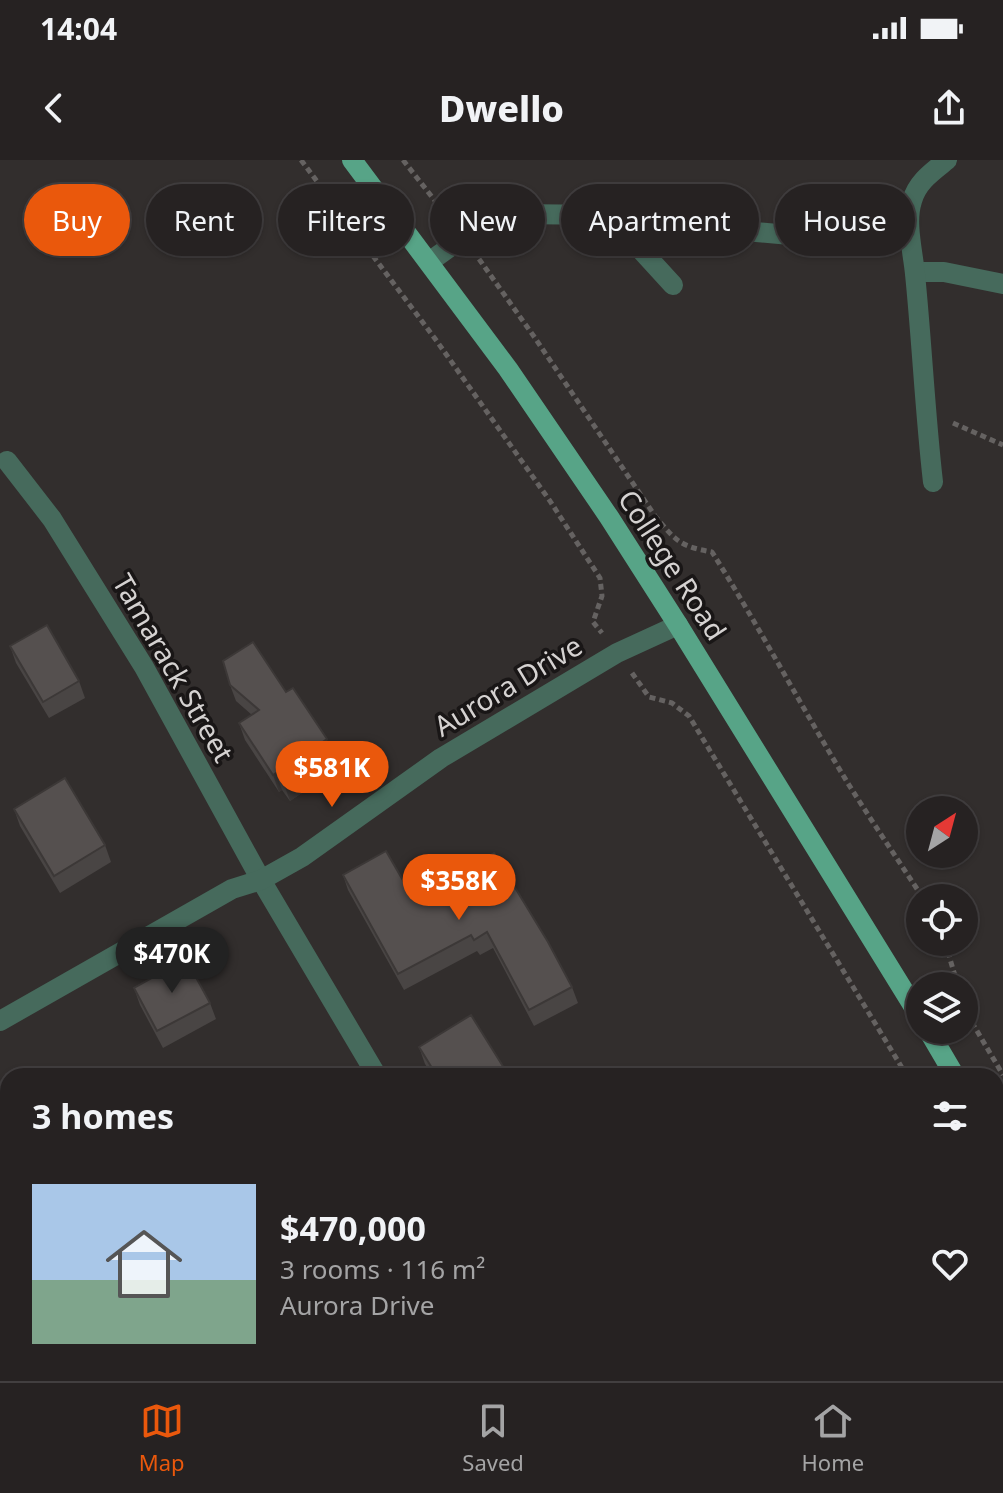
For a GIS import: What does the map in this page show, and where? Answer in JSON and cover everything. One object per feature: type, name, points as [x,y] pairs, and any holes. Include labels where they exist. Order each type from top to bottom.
[{"type":"main road","name":"College Road","points":[[352,160],[508,369],[609,517],[906,994]]},
{"type":"main road","points":[[936,1044],[950,1068]]},
{"type":"street","points":[[915,192],[947,160]]},
{"type":"street","points":[[429,262],[437,256]]},
{"type":"street","points":[[646,256],[673,285]]},
{"type":"street","points":[[913,256],[933,482]]},
{"type":"street","points":[[915,272],[944,272],[1003,284]]},
{"type":"street","name":"Tamarack Street","points":[[7,461],[52,519],[144,667],[261,880],[372,1068]]},
{"type":"street","name":"Aurora Drive","points":[[0,1021],[232,889],[261,880],[302,857],[441,758],[617,653],[678,625]]},
{"type":"path","points":[[301,160],[436,340],[550,501],[600,578],[602,596],[593,622],[649,697],[672,703],[689,716],[902,1068]]},
{"type":"path","points":[[403,160],[430,194]]},
{"type":"path","points":[[477,256],[655,516],[676,541],[690,548],[712,552],[850,786],[914,884]]},
{"type":"path","points":[[926,422],[953,423],[1003,445]]},
{"type":"path","points":[[978,1033],[999,1068]]},
{"type":"building","points":[[47,625],[79,681],[43,702],[10,646]]},
{"type":"building","points":[[253,642],[286,692],[293,688],[327,739],[304,755],[312,766],[284,784],[276,773],[273,775],[239,723],[259,710],[230,685],[223,661]]},
{"type":"building","points":[[65,778],[105,845],[54,876],[14,809]]},
{"type":"building","points":[[386,851],[415,901],[494,853],[572,987],[529,1010],[487,932],[474,940],[471,935],[398,974],[343,875]]},
{"type":"building","points":[[186,959],[210,1003],[157,1031],[134,988]]},
{"type":"building","points":[[471,1015],[504,1068],[432,1068],[419,1047]]}]
